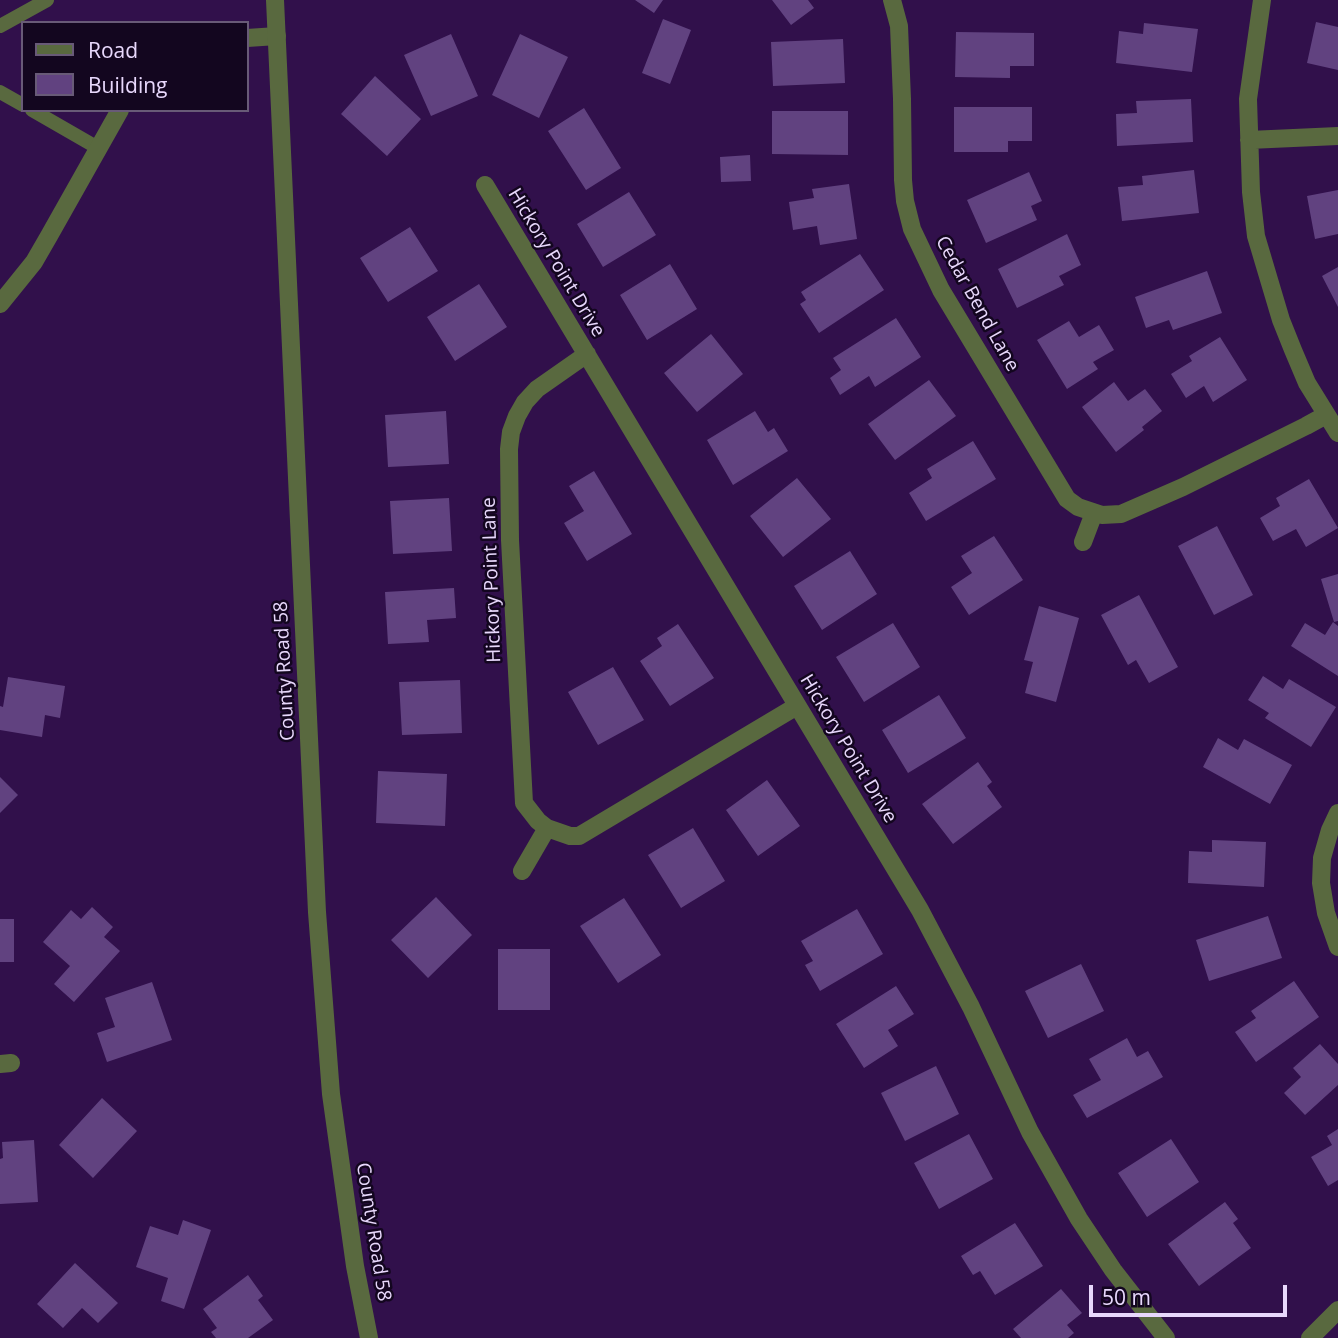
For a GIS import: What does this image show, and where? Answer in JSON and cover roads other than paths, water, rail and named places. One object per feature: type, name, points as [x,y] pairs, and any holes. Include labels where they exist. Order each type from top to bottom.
[{"type":"street","name":"County Road 58","points":[[275,0],[317,912],[331,1094],[355,1266],[369,1338]]},
{"type":"street","name":"Cedar Bend Lane","points":[[892,0],[899,26],[903,180],[912,229],[941,290],[1067,499],[1094,513]]},
{"type":"street","points":[[1262,0],[1248,99],[1248,140],[1256,236],[1281,320],[1293,350],[1307,383],[1338,433]]},
{"type":"street","points":[[248,38],[277,36]]},
{"type":"street","points":[[0,304],[39,253],[119,112]]},
{"type":"street","points":[[1248,140],[1338,136]]},
{"type":"street","name":"Hickory Point Drive","points":[[485,185],[920,910],[971,1007],[1030,1132],[1079,1219],[1113,1270],[1166,1338]]},
{"type":"street","name":"Hickory Point Lane","points":[[547,828],[530,813],[524,803],[510,540],[509,449],[516,416],[525,402],[537,389],[587,354]]},
{"type":"street","points":[[1083,542],[1094,513],[1121,514],[1184,487],[1326,415]]},
{"type":"street","points":[[522,871],[547,828],[570,836],[579,836],[797,706]]},
{"type":"street","points":[[1338,813],[1322,858],[1321,883],[1326,913],[1338,947]]},
{"type":"street","points":[[1310,1338],[1338,1310]]},
{"type":"lane","points":[[0,26],[47,0]]},
{"type":"lane","points":[[0,92],[21,104]]},
{"type":"lane","points":[[35,112],[98,148]]}]
